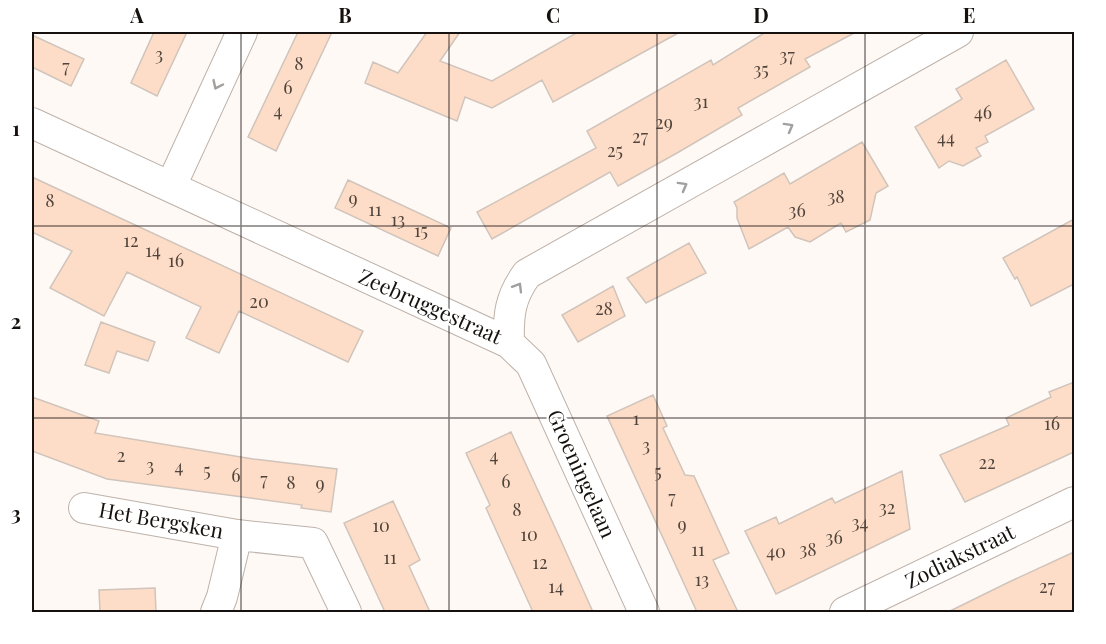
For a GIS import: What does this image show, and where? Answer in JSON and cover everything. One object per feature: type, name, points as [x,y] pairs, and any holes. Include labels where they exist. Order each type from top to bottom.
[{"type":"street","points":[[171,186],[242,32]]},
{"type":"street","name":"Zeebruggestraat","points":[[32,123],[509,343],[508,311],[514,292],[527,274],[958,32]]},
{"type":"street","name":"Groeningelaan","points":[[509,343],[531,364],[644,612]]},
{"type":"street","name":"Zodiakstraat","points":[[845,612],[1074,502]]},
{"type":"street","name":"Het Bergsken","points":[[84,508],[237,535],[313,543],[346,612]]},
{"type":"street","name":"Het Bergsken","points":[[216,612],[222,597],[237,535]]},
{"type":"building","points":[[154,32],[187,32],[157,96],[131,83]]},
{"type":"building","points":[[298,32],[332,32],[276,151],[248,137]]},
{"type":"building","points":[[427,32],[460,32],[440,61],[492,81],[578,32],[680,32],[553,102],[542,80],[492,108],[465,97],[457,121],[365,83],[373,62],[398,73]]},
{"type":"building","points":[[766,32],[856,32],[805,59],[810,67],[738,108],[742,115],[677,153],[618,186],[610,172],[492,239],[477,212],[596,148],[587,131],[711,60],[713,65]]},
{"type":"building","points":[[32,35],[84,59],[71,86],[32,67]]},
{"type":"building","points":[[1006,60],[1034,109],[985,136],[988,142],[976,148],[981,156],[963,166],[949,161],[939,168],[915,127],[962,99],[956,89]]},
{"type":"building","points":[[862,142],[888,186],[876,193],[870,220],[846,232],[841,223],[810,242],[795,237],[788,227],[749,249],[737,218],[737,208],[734,202],[784,173],[790,184]]},
{"type":"building","points":[[32,177],[363,331],[348,362],[239,311],[219,353],[186,338],[201,307],[127,272],[104,316],[50,288],[72,251],[32,232]]},
{"type":"building","points":[[348,180],[451,228],[438,256],[335,208]]},
{"type":"building","points":[[1074,219],[1074,284],[1031,306],[1017,277],[1015,279],[1003,258]]},
{"type":"building","points":[[689,243],[706,273],[646,303],[627,278]]},
{"type":"building","points":[[613,286],[625,316],[578,342],[562,315]]},
{"type":"building","points":[[101,322],[155,342],[148,361],[117,351],[109,373],[85,365]]},
{"type":"building","points":[[1074,382],[1074,452],[965,502],[940,455],[1009,425],[1006,418],[1051,397],[1049,392]]},
{"type":"building","points":[[653,395],[667,426],[663,428],[685,475],[694,476],[729,553],[713,560],[738,612],[697,612],[607,416]]},
{"type":"building","points":[[32,397],[99,421],[95,433],[253,459],[337,469],[331,512],[301,508],[302,505],[107,479],[32,451]]},
{"type":"building","points":[[511,432],[593,612],[533,612],[486,508],[490,505],[466,453]]},
{"type":"building","points":[[902,471],[910,529],[776,594],[745,531],[776,517],[779,524],[832,498],[835,503]]},
{"type":"building","points":[[393,501],[420,560],[409,566],[430,612],[385,612],[344,523]]},
{"type":"building","points":[[1074,552],[1074,612],[948,612],[1009,582]]},
{"type":"building","points":[[155,588],[156,612],[100,612],[99,590]]}]
